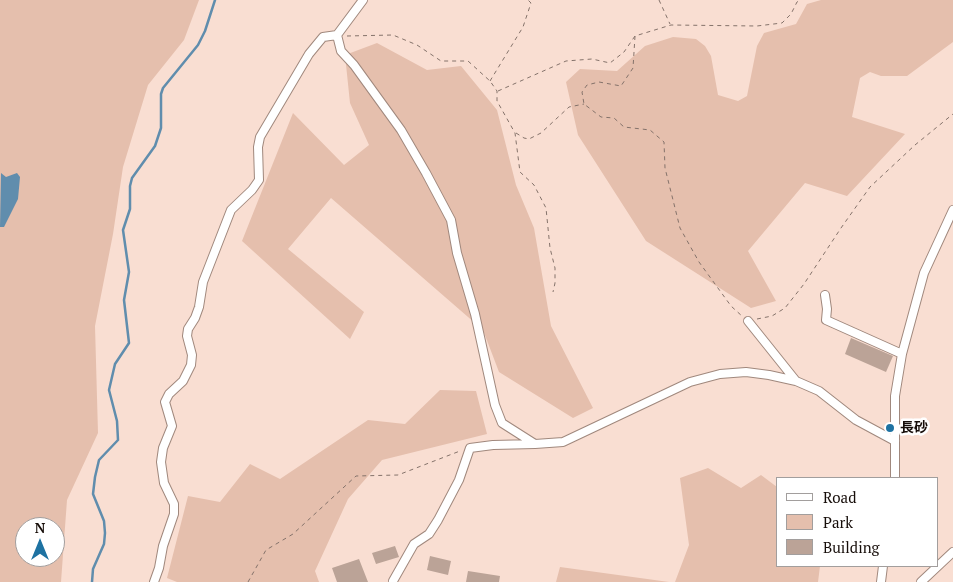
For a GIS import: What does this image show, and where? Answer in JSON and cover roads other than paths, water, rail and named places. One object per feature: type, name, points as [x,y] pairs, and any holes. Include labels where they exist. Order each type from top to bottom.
[{"type":"street","points":[[363,0],[338,36],[341,51],[354,65],[401,130],[451,220],[457,252],[475,314],[494,405],[502,423],[535,444]]},
{"type":"street","points":[[154,582],[160,568],[163,546],[174,514],[174,504],[164,483],[161,462],[163,448],[172,426],[165,402],[169,394],[183,381],[191,365],[192,355],[187,336],[188,329],[199,307],[203,282],[231,210],[252,190],[259,180],[258,148],[260,138],[309,54],[323,37],[338,36]]},
{"type":"street","points":[[895,477],[895,396],[902,354],[924,272],[953,210]]},
{"type":"street","points":[[825,295],[826,320],[902,354]]},
{"type":"street","points":[[748,321],[796,381]]},
{"type":"street","points":[[393,580],[414,544],[429,534],[438,520],[459,480],[470,448],[493,445],[563,442],[690,382],[720,374],[746,372],[769,374],[796,381],[820,391],[856,420],[895,440]]},
{"type":"street","points":[[938,566],[953,552]]},
{"type":"street","points":[[881,582],[883,567]]},
{"type":"street","points":[[921,582],[937,567]]},
{"type":"water","points":[[1,173],[6,177],[17,173],[20,177],[18,199],[4,227],[0,227]]},
{"type":"waterway","points":[[92,582],[93,569],[104,544],[105,533],[104,521],[93,494],[95,477],[99,460],[118,440],[117,421],[109,390],[115,364],[129,343],[124,300],[129,272],[123,230],[130,209],[130,186],[132,178],[155,146],[161,128],[161,94],[163,88],[198,45],[205,31],[215,0]]},
{"type":"place","name":"長砂","points":[[890,428]]}]
